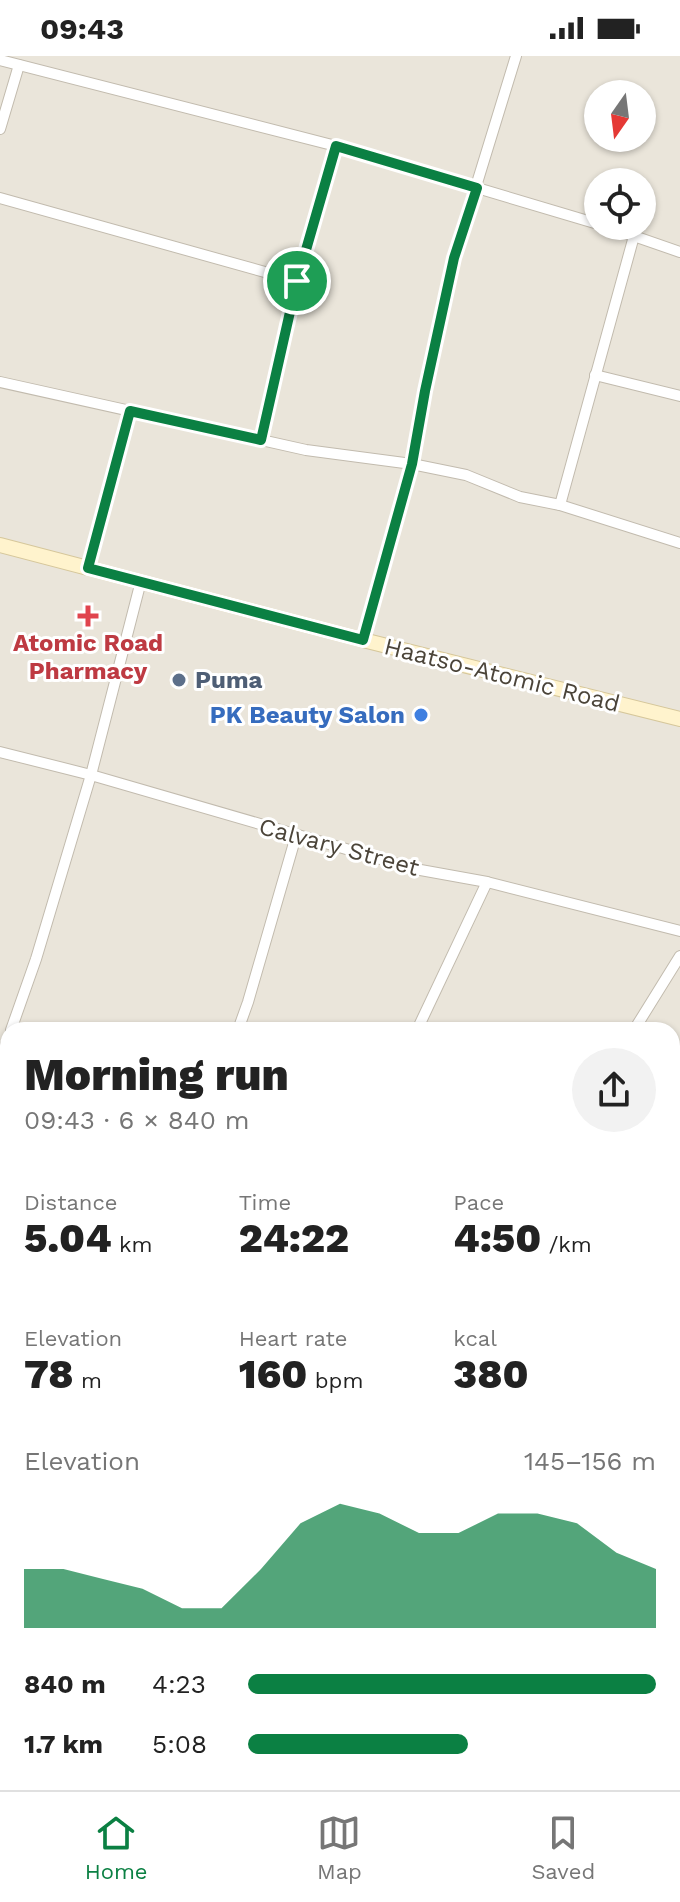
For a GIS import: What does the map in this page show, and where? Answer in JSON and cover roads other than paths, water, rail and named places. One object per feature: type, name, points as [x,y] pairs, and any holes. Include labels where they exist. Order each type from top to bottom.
[{"type":"main road","name":"Haatso-Atomic Road","points":[[0,545],[680,719]]},
{"type":"street","points":[[363,640],[412,464],[454,258],[516,56]]},
{"type":"street","points":[[0,60],[336,146],[584,220]]},
{"type":"street","points":[[0,129],[19,65]]},
{"type":"street","points":[[261,440],[297,281],[336,146]]},
{"type":"street","points":[[0,198],[297,281]]},
{"type":"street","points":[[560,505],[633,240]]},
{"type":"street","points":[[646,240],[680,252]]},
{"type":"street","points":[[595,375],[680,396]]},
{"type":"street","points":[[0,382],[306,450],[412,464],[466,475],[520,497],[560,505],[680,543]]},
{"type":"street","points":[[88,568],[130,411]]},
{"type":"street","points":[[14,1022],[91,775],[141,581]]},
{"type":"street","name":"Calvary Street","points":[[0,752],[91,775],[415,869],[487,882],[680,931]]},
{"type":"street","points":[[241,1022],[296,836]]},
{"type":"street","points":[[421,1022],[487,882]]},
{"type":"street","points":[[639,1022],[680,956]]},
{"type":"place","name":"Atomic Road Pharmacy","points":[[88,616]]},
{"type":"place","name":"Puma","points":[[179,680]]},
{"type":"place","name":"PK Beauty Salon","points":[[421,715]]}]
